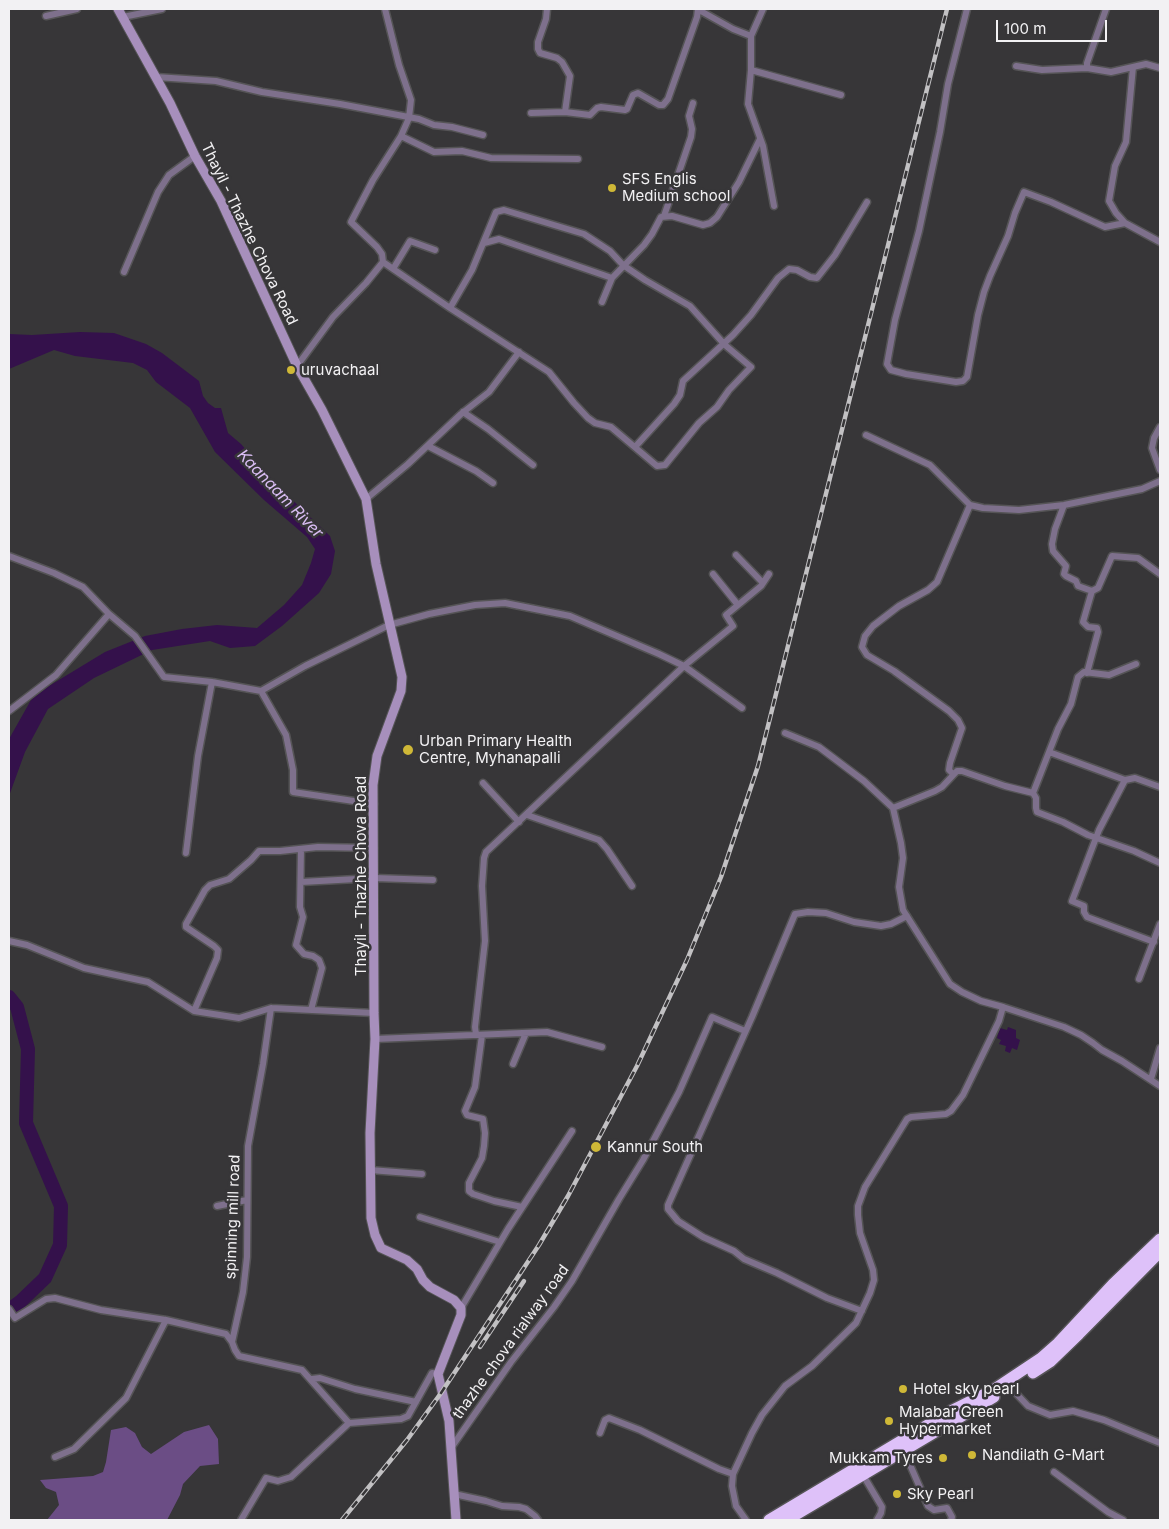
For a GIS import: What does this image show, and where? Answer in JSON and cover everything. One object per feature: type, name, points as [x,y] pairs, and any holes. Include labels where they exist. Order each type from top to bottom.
[{"type":"highway","points":[[769,1520],[951,1411],[993,1390],[1041,1358],[1160,1239]]},
{"type":"highway","points":[[787,1520],[1050,1362],[1160,1252]]},
{"type":"street","points":[[46,16],[77,9]]},
{"type":"street","points":[[121,13],[162,9]]},
{"type":"street","points":[[386,9],[399,65],[411,100],[408,118],[401,136],[373,180],[351,222],[377,247],[382,254],[383,262],[450,308],[549,372],[588,418],[611,426],[657,466],[665,466],[699,423],[717,407],[729,390],[750,367],[723,343],[690,306],[645,280],[623,265],[610,251],[584,234],[504,210],[496,212],[472,270],[450,308]]},
{"type":"street","points":[[546,9],[546,20],[538,42],[538,49],[540,53],[557,58],[562,62],[570,76],[565,112]]},
{"type":"street","points":[[763,9],[751,36],[748,104],[760,139],[774,206]]},
{"type":"street","points":[[967,9],[948,84],[919,232],[894,320],[887,364],[891,370],[956,382],[963,382],[967,377],[984,292],[1024,192],[1052,202],[1105,227],[1125,223]]},
{"type":"street","points":[[1087,68],[1087,63],[1106,9]]},
{"type":"street","points":[[530,113],[565,112],[590,115],[597,108],[601,107],[625,110],[633,95],[638,93],[659,104],[665,104],[698,10],[733,29],[751,36]]},
{"type":"street","name":"Thayil - Thazhe Chova Road","points":[[121,13],[170,104],[195,156],[221,201],[297,366],[322,410],[366,499],[376,564],[402,677],[401,691],[377,756],[373,785],[375,1039],[370,1133],[371,1218],[375,1235],[382,1248],[407,1260],[417,1269],[423,1280],[430,1287],[454,1300],[461,1308]]},
{"type":"street","points":[[1016,66],[1042,70],[1087,68],[1111,72],[1146,64],[1160,68]]},
{"type":"street","points":[[1133,67],[1126,142],[1115,166],[1109,201],[1116,214],[1125,223],[1160,242]]},
{"type":"street","points":[[751,70],[841,94]]},
{"type":"street","points":[[156,77],[216,81],[262,92],[419,119],[434,125],[483,134]]},
{"type":"street","points":[[602,302],[612,278],[644,245],[661,217],[664,216],[691,137],[692,129],[689,116],[693,103]]},
{"type":"street","points":[[401,136],[434,152],[462,151],[491,158],[578,160]]},
{"type":"street","points":[[664,216],[672,216],[703,225],[710,223],[717,217],[739,182],[760,139]]},
{"type":"street","points":[[124,272],[158,192],[169,175],[195,156]]},
{"type":"street","points":[[635,448],[674,404],[680,395],[684,381],[751,316],[778,278],[789,269],[817,278],[831,261],[867,202]]},
{"type":"street","points":[[484,243],[499,239],[612,278]]},
{"type":"street","points":[[392,269],[410,241],[435,250]]},
{"type":"street","points":[[297,366],[333,317],[366,283],[383,262]]},
{"type":"street","points":[[366,499],[428,446],[463,412],[489,392],[519,352]]},
{"type":"street","points":[[463,412],[488,429],[533,465]]},
{"type":"street","points":[[1160,427],[1154,438],[1152,448],[1160,470]]},
{"type":"street","points":[[866,435],[930,465],[970,505],[983,508],[1019,510],[1064,505],[1142,488],[1160,481]]},
{"type":"street","points":[[428,446],[493,483]]},
{"type":"street","points":[[953,774],[949,770],[950,763],[962,728],[958,720],[949,710],[894,671],[867,655],[862,647],[865,636],[873,626],[899,606],[928,590],[937,582],[970,505]]},
{"type":"street","points":[[1064,505],[1055,529],[1052,544],[1053,551],[1066,566],[1064,574],[1076,582],[1078,586],[1092,590],[1101,586],[1112,556],[1138,558],[1160,574]]},
{"type":"street","points":[[736,555],[763,583]]},
{"type":"street","points":[[9,556],[54,572],[82,587],[135,636],[164,677],[212,682],[261,691],[305,666],[389,625],[429,614],[475,605],[505,603],[570,616],[684,666],[742,708]]},
{"type":"street","points":[[713,574],[738,605]]},
{"type":"street","points":[[522,1207],[494,1201],[469,1191],[469,1183],[473,1173],[479,1166],[485,1133],[483,1119],[468,1115],[465,1111],[475,1087],[480,1058],[479,1035],[475,1027],[486,941],[482,886],[486,852],[684,666],[733,626],[726,615],[763,583],[769,574]]},
{"type":"street","points":[[1087,673],[1098,632],[1097,628],[1088,627],[1083,622],[1092,590]]},
{"type":"street","points":[[9,711],[56,675],[109,614]]},
{"type":"street","points":[[1033,793],[1042,766],[1071,704],[1078,677],[1084,672],[1109,675],[1136,664]]},
{"type":"street","points":[[186,853],[198,756],[212,682]]},
{"type":"street","points":[[261,691],[286,735],[293,770],[293,792],[374,804]]},
{"type":"street","points":[[785,734],[819,747],[864,781],[893,808],[900,835],[903,858],[899,887],[900,902],[903,910],[950,984],[981,1001],[1064,1027],[1088,1039],[1102,1050],[1160,1086]]},
{"type":"street","points":[[1049,752],[1125,780],[1135,778],[1160,787]]},
{"type":"street","points":[[893,808],[935,792],[953,774],[957,771],[962,771],[1005,786],[1033,793],[1036,798],[1038,812],[1160,863]]},
{"type":"street","points":[[1125,780],[1096,837],[1072,901],[1084,906],[1084,912],[1087,917],[1154,942]]},
{"type":"street","points":[[483,783],[519,822]]},
{"type":"street","points":[[527,815],[599,840],[632,886]]},
{"type":"street","points":[[194,1011],[217,958],[218,950],[186,927],[204,890],[214,883],[229,879],[259,851],[318,847],[374,848]]},
{"type":"street","points":[[301,849],[300,907],[303,918],[296,945],[304,954],[319,960],[322,968],[311,1010]]},
{"type":"street","points":[[301,882],[375,878],[433,880]]},
{"type":"street","points":[[862,1311],[827,1298],[784,1276],[744,1259],[734,1251],[703,1237],[687,1227],[678,1221],[668,1209],[677,1183],[727,1074],[796,914],[808,912],[826,913],[854,922],[881,926],[891,924],[907,916]]},
{"type":"street","points":[[1138,979],[1160,924]]},
{"type":"street","points":[[9,941],[27,945],[84,968],[148,982],[194,1011],[239,1018],[271,1008],[374,1013]]},
{"type":"street","points":[[746,1520],[736,1506],[732,1486],[733,1474],[752,1433],[769,1404],[785,1386],[812,1366],[856,1323],[874,1280],[873,1270],[860,1233],[858,1206],[864,1186],[907,1119],[946,1114],[951,1111],[963,1095],[1003,1007]]},
{"type":"street","name":"spinning mill road","points":[[232,1342],[243,1292],[247,1258],[248,1146],[271,1008]]},
{"type":"street","name":"thazhe chova rialway road","points":[[451,1448],[511,1362],[554,1307],[572,1280],[643,1160],[679,1092],[712,1017],[745,1031]]},
{"type":"street","points":[[375,1039],[547,1032],[602,1047]]},
{"type":"street","points":[[513,1064],[526,1033]]},
{"type":"street","points":[[1151,1079],[1160,1048]]},
{"type":"street","points":[[456,1520],[449,1421],[438,1374],[461,1315],[461,1308],[500,1242],[572,1131]]},
{"type":"street","points":[[370,1170],[422,1174]]},
{"type":"street","points":[[217,1206],[247,1200]]},
{"type":"street","points":[[420,1217],[500,1242]]},
{"type":"street","points":[[9,1309],[15,1318],[36,1304],[46,1299],[55,1298],[101,1310],[166,1320],[226,1334],[239,1356],[302,1370],[349,1423]]},
{"type":"street","points":[[55,1457],[74,1449],[126,1398],[166,1320]]},
{"type":"street","points":[[241,1520],[266,1478],[278,1481],[291,1477],[349,1423],[408,1416],[432,1373],[438,1374]]},
{"type":"street","points":[[313,1381],[312,1379],[320,1378],[355,1389],[416,1402]]},
{"type":"street","points":[[1010,1387],[1028,1406],[1050,1415],[1073,1412],[1104,1420],[1160,1443]]},
{"type":"street","points":[[600,1433],[605,1420],[609,1418],[666,1442],[712,1466],[733,1474]]},
{"type":"street","points":[[904,1451],[928,1506],[934,1510],[946,1508],[952,1517],[951,1520]]},
{"type":"street","points":[[1054,1472],[1108,1512],[1123,1520]]},
{"type":"street","points":[[863,1476],[882,1507],[881,1514],[877,1520]]},
{"type":"street","points":[[454,1494],[502,1506],[526,1509],[538,1520]]},
{"type":"shaded area","points":[[209,1425],[218,1439],[219,1464],[200,1466],[183,1484],[180,1495],[167,1520],[47,1520],[59,1505],[56,1492],[46,1488],[40,1480],[93,1476],[103,1472],[111,1430],[126,1427],[135,1433],[142,1447],[151,1454],[184,1432]]},
{"type":"water","points":[[80,332],[114,333],[146,344],[162,353],[199,381],[203,396],[208,403],[215,408],[221,408],[228,433],[241,444],[278,486],[330,536],[335,551],[331,574],[319,593],[282,626],[255,646],[230,648],[210,641],[152,650],[94,678],[48,709],[25,752],[9,796],[9,739],[31,700],[49,686],[105,652],[145,636],[217,625],[257,628],[284,605],[302,585],[315,549],[307,537],[264,500],[215,452],[190,408],[156,382],[147,370],[133,363],[75,356],[54,350],[9,369],[9,334],[32,335]]},
{"type":"water","points":[[1008,1027],[1016,1030],[1016,1038],[1020,1040],[1017,1050],[1012,1048],[1010,1053],[1005,1051],[1006,1046],[999,1044],[1001,1040],[997,1038],[1000,1028],[1007,1030]]},
{"type":"waterway","name":"Kaanaam River","points":[[9,997],[17,1007],[28,1049],[26,1123],[61,1206],[60,1245],[45,1278],[9,1310]]},
{"type":"railway","points":[[342,1520],[407,1440],[441,1393],[539,1245],[568,1196],[637,1066],[687,960],[721,877],[758,766],[947,9]]},
{"type":"railway","points":[[480,1347],[524,1281]]},
{"type":"place","name":"SFS Englis Medium school","points":[[612,188]]},
{"type":"place","name":"uruvachaal","points":[[291,370]]},
{"type":"place","name":"Urban Primary Health Centre, Myhanapalli","points":[[408,750]]},
{"type":"place","name":"Kannur South","points":[[596,1147]]},
{"type":"place","name":"Hotel sky pearl","points":[[903,1389]]},
{"type":"place","name":"Malabar Green Hypermarket","points":[[889,1421]]},
{"type":"place","name":"Nandilath G-Mart","points":[[972,1455]]},
{"type":"place","name":"Mukkam Tyres","points":[[943,1458]]},
{"type":"place","name":"Sky Pearl","points":[[897,1494]]}]
